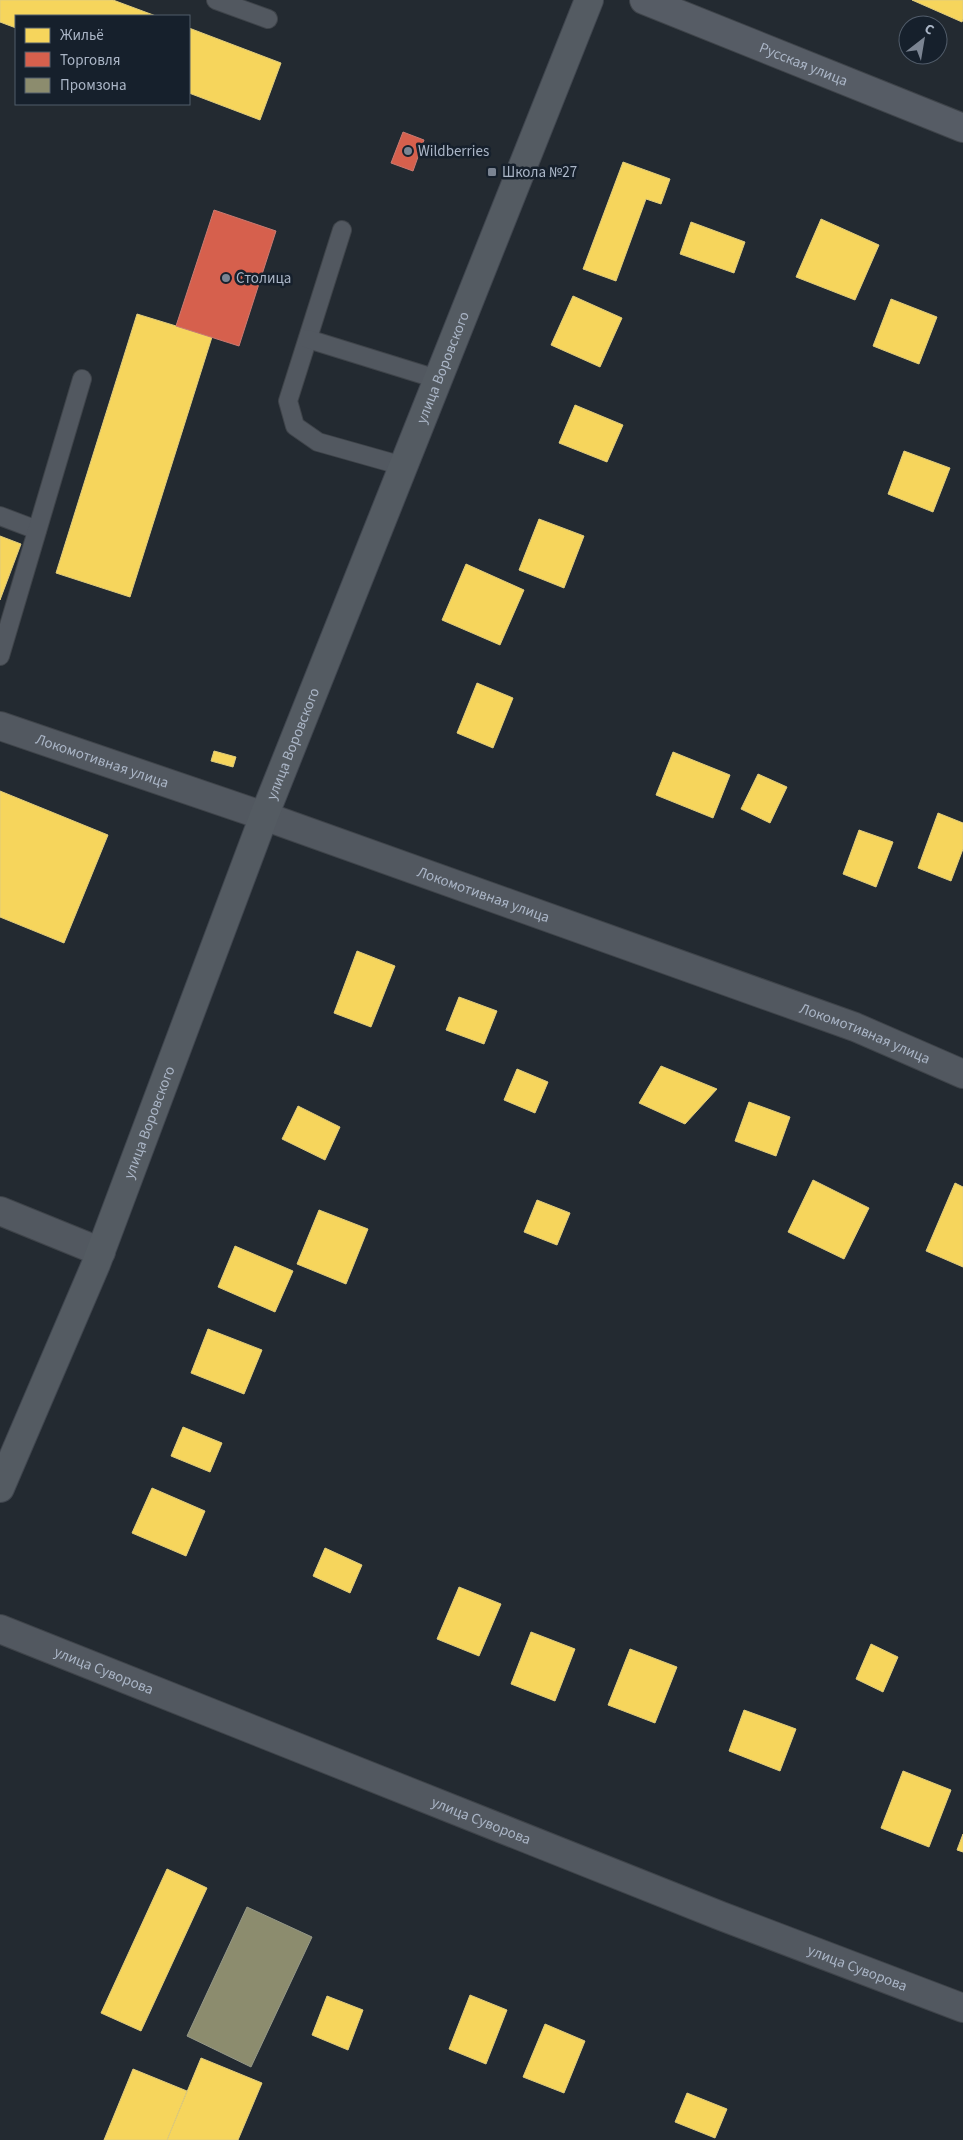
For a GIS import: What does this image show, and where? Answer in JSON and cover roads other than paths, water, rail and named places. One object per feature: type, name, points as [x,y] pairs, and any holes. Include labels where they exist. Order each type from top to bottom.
[{"type":"main road","name":"улица Воровского","points":[[0,1488],[101,1252],[264,816],[589,0]]},
{"type":"street","name":"Русская улица","points":[[644,0],[963,128]]},
{"type":"street","name":"Локомотивная улица","points":[[0,726],[264,816],[855,1027],[963,1074]]},
{"type":"street","points":[[0,1211],[101,1252]]},
{"type":"street","name":"улица Суворова","points":[[0,1629],[702,1909],[963,2008]]},
{"type":"lane","points":[[216,0],[268,19]]},
{"type":"lane","points":[[342,230],[288,401],[295,426],[318,442],[403,466]]},
{"type":"lane","points":[[308,339],[437,379]]},
{"type":"lane","points":[[0,656],[82,379]]},
{"type":"lane","points":[[0,516],[37,530]]},
{"type":"place","name":"Wildberries","points":[[408,151]]},
{"type":"place","name":"Школа №27","points":[[492,172]]},
{"type":"place","name":"Столица","points":[[226,278]]}]
